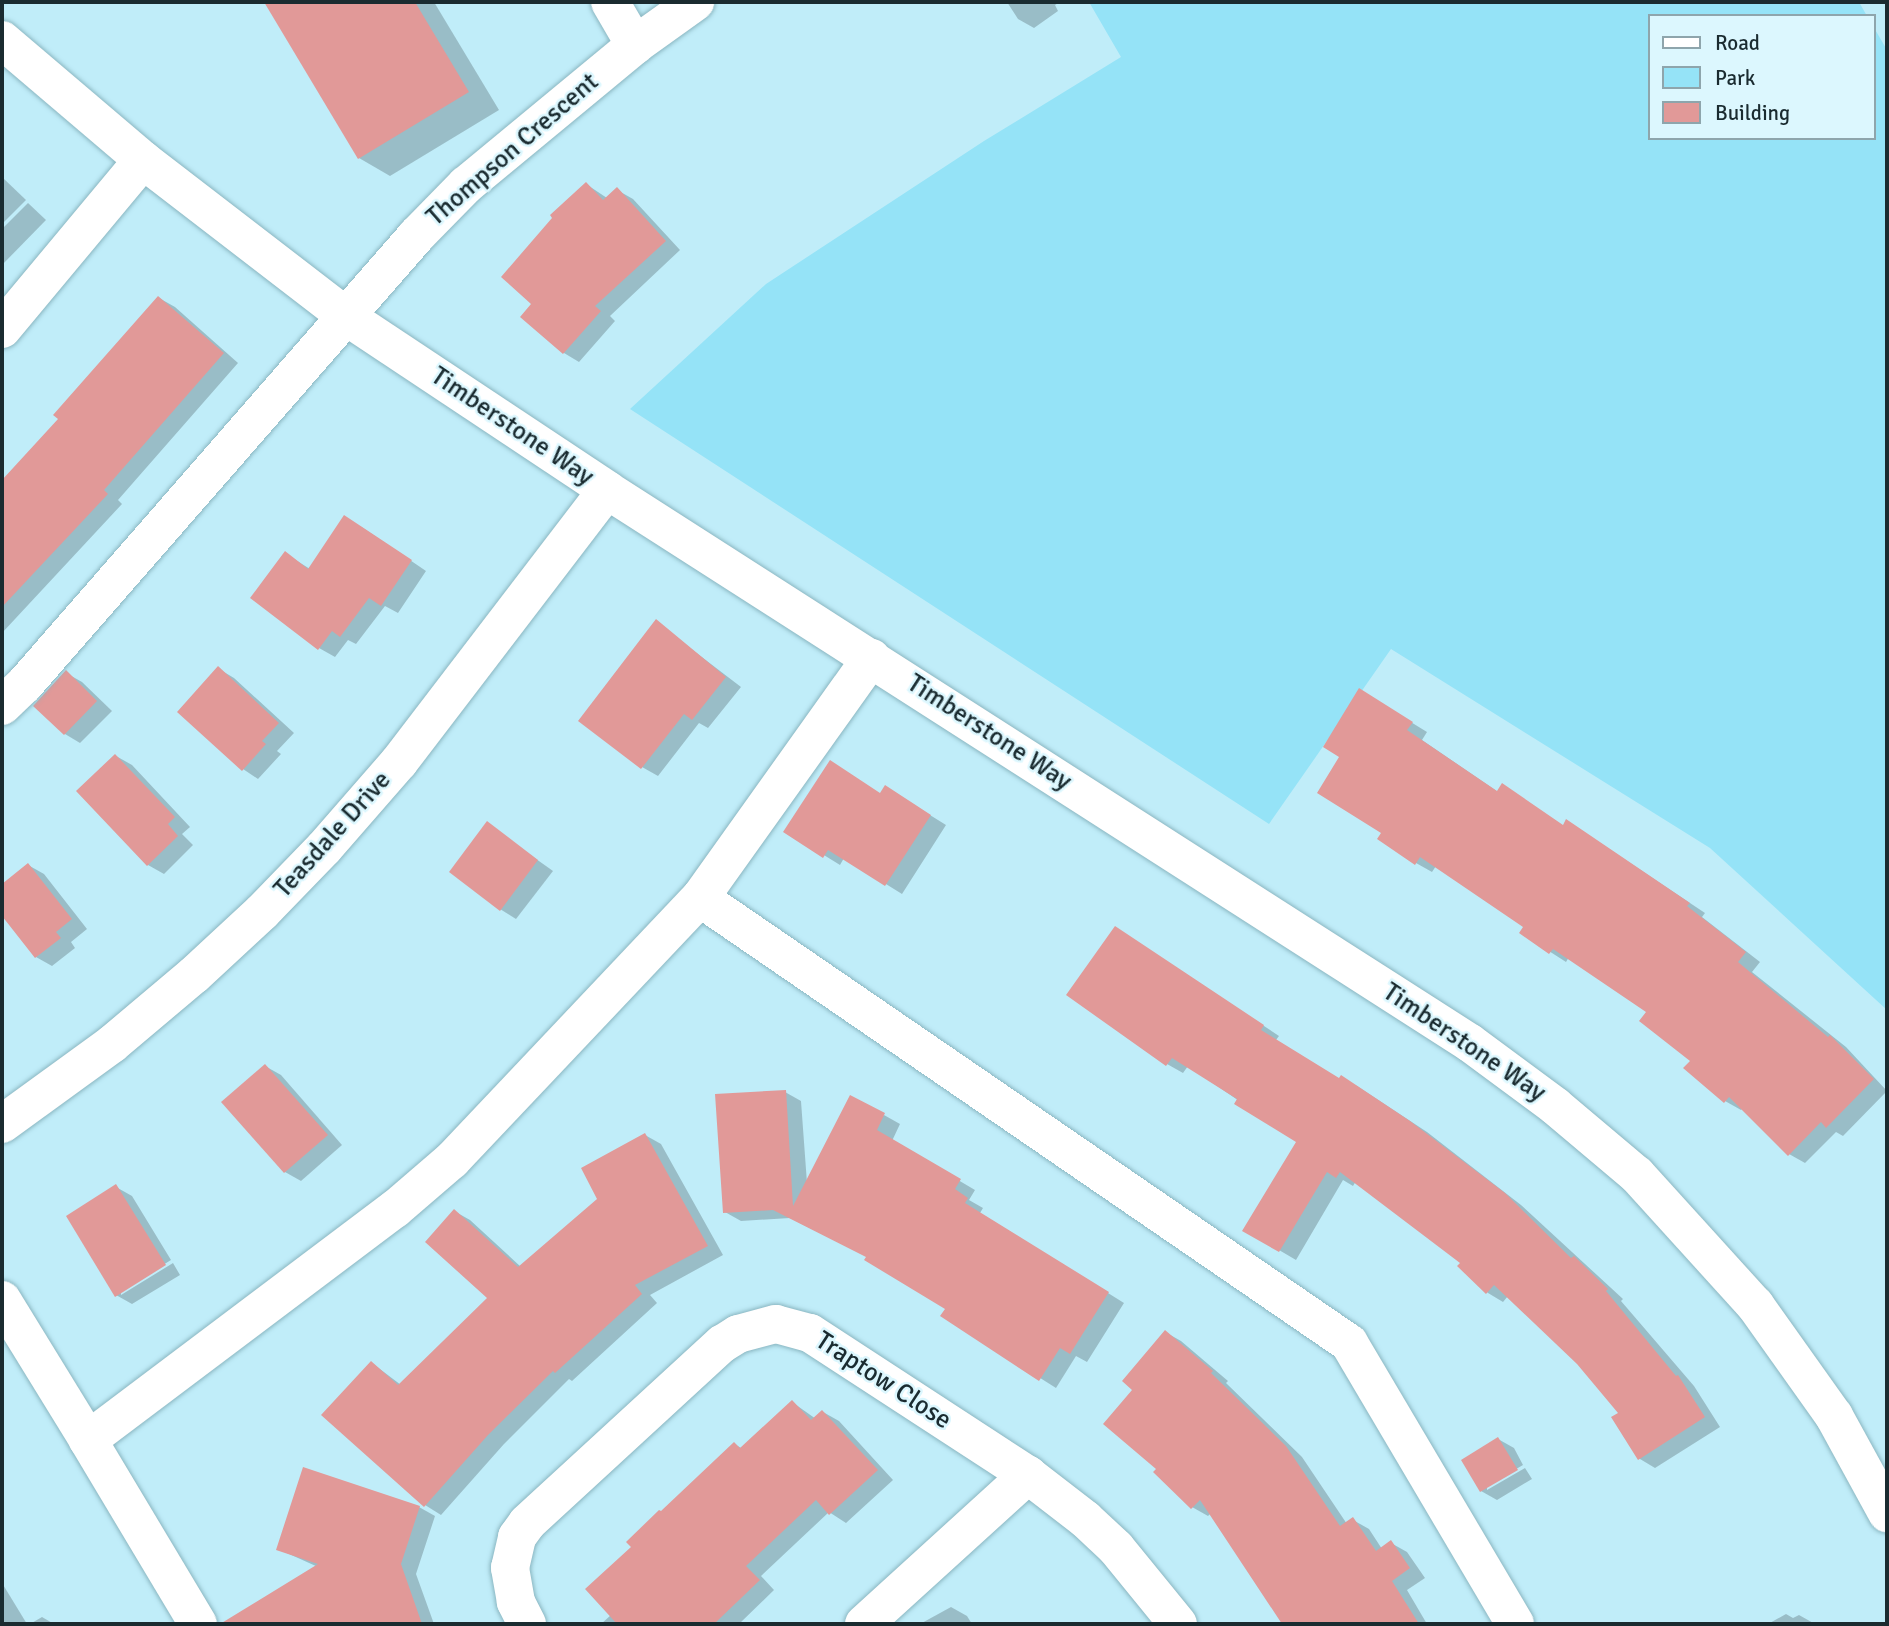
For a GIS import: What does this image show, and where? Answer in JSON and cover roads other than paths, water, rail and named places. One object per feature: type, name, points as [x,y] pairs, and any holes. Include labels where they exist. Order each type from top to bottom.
[{"type":"street","points":[[610,2],[635,44]]},
{"type":"street","name":"Thompson Crescent","points":[[2,706],[24,685],[417,235],[466,185],[635,44],[695,2]]},
{"type":"street","name":"Timberstone Way","points":[[2,40],[143,160],[347,317],[607,490],[1470,1044],[1555,1106],[1637,1175],[1747,1296],[1833,1416],[1877,1469],[1887,1513]]},
{"type":"street","points":[[2,329],[143,160]]},
{"type":"street","name":"Teasdale Drive","points":[[2,1124],[112,1044],[184,984],[228,945],[324,848],[399,762],[607,490]]},
{"type":"street","points":[[88,1440],[395,1209],[452,1160],[700,898],[871,658]]},
{"type":"street","points":[[700,898],[1349,1343],[1515,1624]]},
{"type":"street","points":[[2,1300],[198,1624]]},
{"type":"street","name":"Traptow Close","points":[[527,1624],[516,1602],[510,1567],[517,1537],[527,1523],[722,1344],[758,1328],[776,1324],[810,1332],[1028,1475],[1085,1519],[1116,1548],[1178,1624]]},
{"type":"street","points":[[864,1624],[1028,1475]]}]
